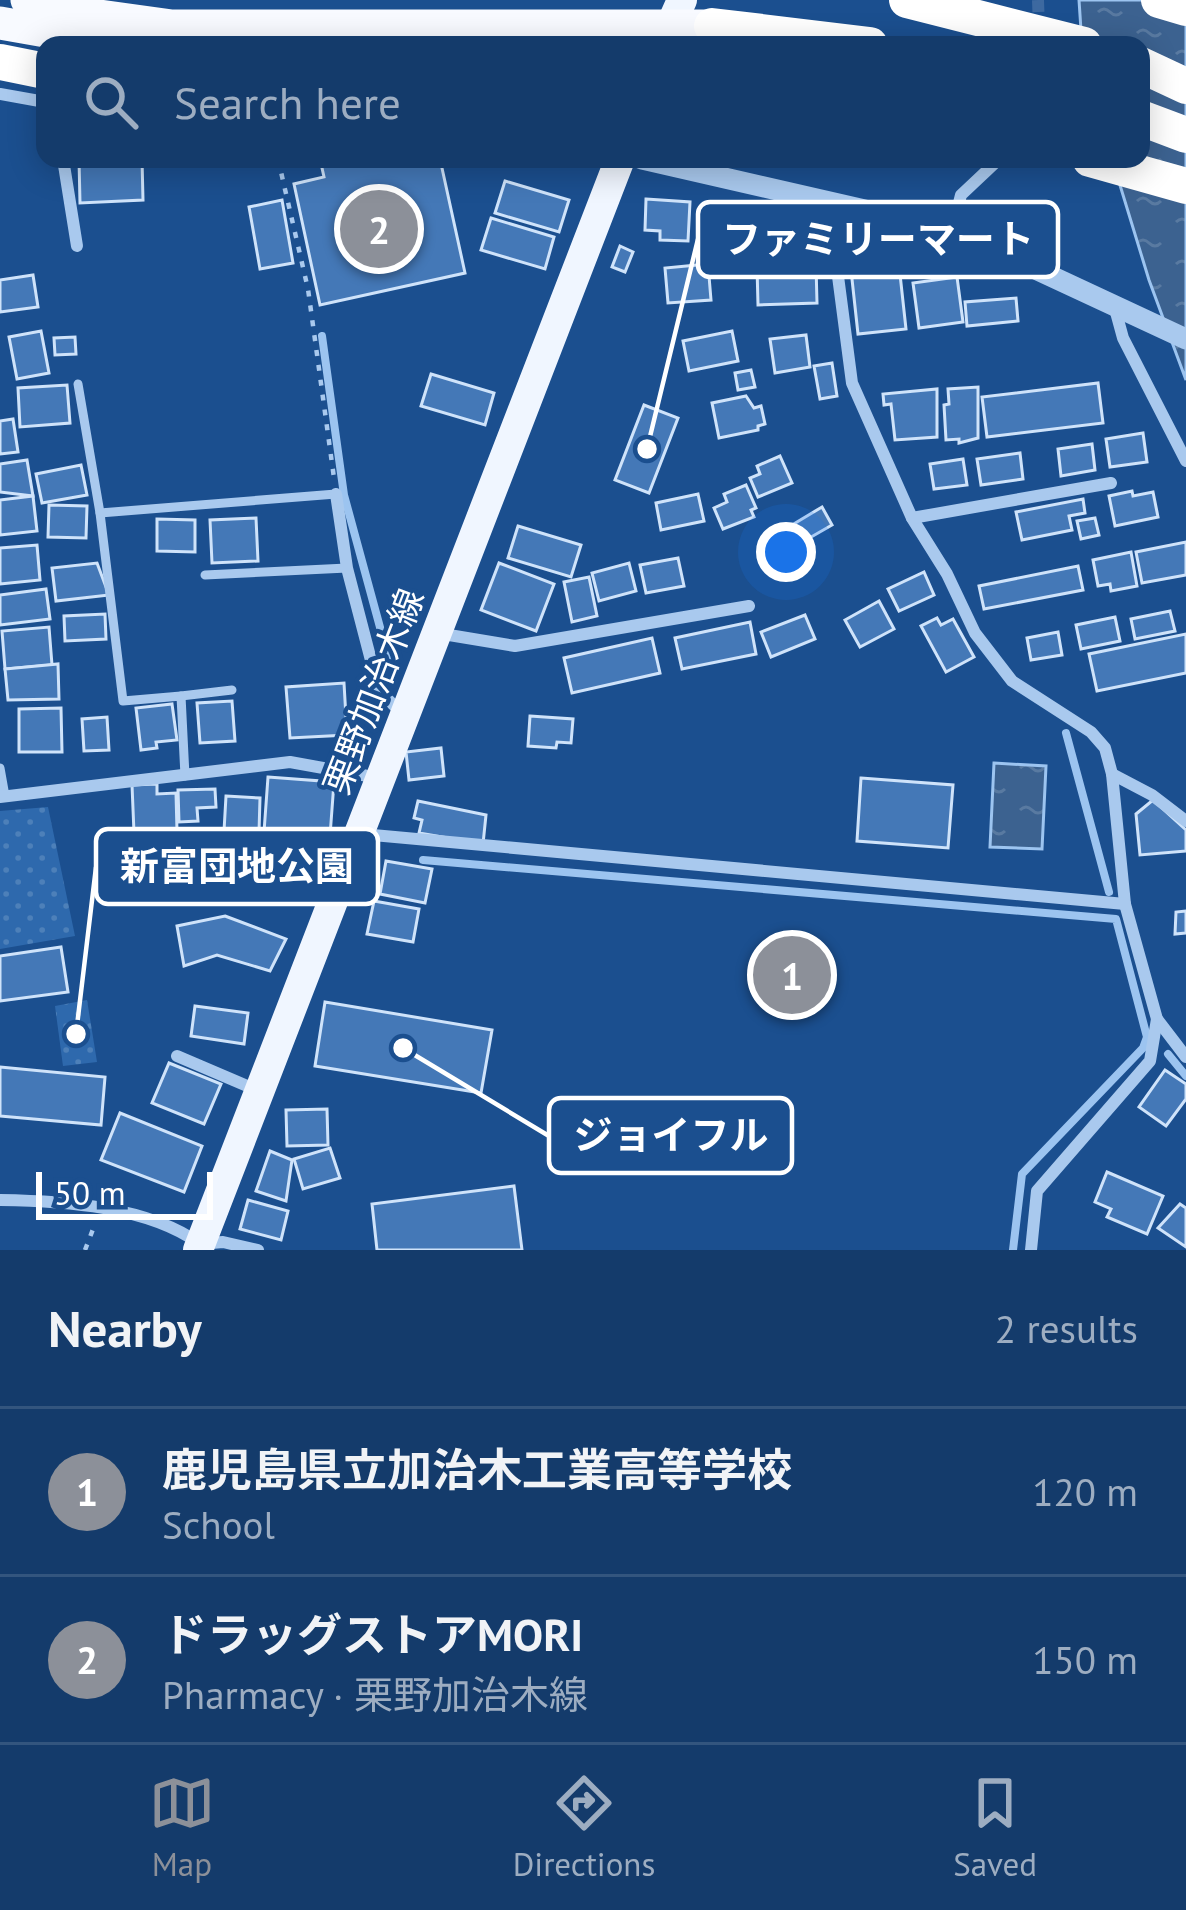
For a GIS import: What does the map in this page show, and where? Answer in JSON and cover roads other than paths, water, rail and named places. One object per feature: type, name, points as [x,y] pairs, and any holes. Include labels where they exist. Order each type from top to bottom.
[{"type":"highway","points":[[27,0],[172,26],[671,23],[795,36]]},
{"type":"highway","points":[[907,0],[1054,36]]},
{"type":"highway","points":[[1159,0],[1186,8]]},
{"type":"highway","points":[[0,23],[74,36]]},
{"type":"highway","points":[[0,62],[36,69]]},
{"type":"highway","points":[[1150,69],[1186,86]]},
{"type":"highway","points":[[1150,121],[1186,135]]},
{"type":"highway","points":[[1150,141],[1186,154]]},
{"type":"highway","points":[[1122,168],[1186,186]]},
{"type":"main road","name":"栗野加治木線","points":[[199,1247],[617,168]]},
{"type":"street","points":[[0,94],[36,100]]},
{"type":"street","points":[[64,168],[77,246]]},
{"type":"street","points":[[684,168],[952,230],[1186,339]]},
{"type":"street","points":[[952,230],[961,195],[990,168]]},
{"type":"street","points":[[827,199],[852,383],[912,518],[947,574],[975,633],[1012,681],[1091,732],[1105,748],[1112,774],[1125,904],[1157,1019],[1186,1057]]},
{"type":"street","points":[[1121,307],[1124,338],[1186,461]]},
{"type":"street","points":[[912,518],[1112,483]]},
{"type":"street","points":[[336,494],[347,568],[379,691],[406,716]]},
{"type":"street","points":[[436,633],[515,646],[749,605]]},
{"type":"street","points":[[2,796],[290,762],[381,778]]},
{"type":"street","points":[[1112,774],[1152,795],[1186,821]]},
{"type":"street","points":[[362,834],[1125,904]]},
{"type":"street","points":[[1031,1250],[1037,1191],[1150,1061],[1157,1019]]},
{"type":"street","points":[[176,1056],[260,1091]]},
{"type":"street","points":[[0,1200],[69,1201],[183,1232],[199,1247],[223,1242],[258,1250]]},
{"type":"lane","points":[[78,384],[100,513],[123,701],[232,690]]},
{"type":"lane","points":[[100,513],[336,494]]},
{"type":"lane","points":[[205,575],[347,568]]},
{"type":"lane","points":[[181,696],[184,776]]},
{"type":"lane","points":[[0,768],[2,796]]},
{"type":"water","points":[[1079,0],[1186,0],[1186,380],[1115,168],[1150,168],[1150,36],[1081,36]]},
{"type":"water","points":[[994,763],[1046,766],[1042,849],[990,847]]},
{"type":"waterway","points":[[322,336],[344,495],[390,664]]},
{"type":"waterway","points":[[1066,733],[1109,892]]},
{"type":"waterway","points":[[423,860],[1116,919],[1147,1037],[1143,1048],[1022,1174],[1013,1250]]},
{"type":"waterway","points":[[1168,1054],[1186,1076]]},
{"type":"tunnel","points":[[1038,0],[1039,29]]},
{"type":"place","name":"ドラッグストアMORI","points":[[379,229]]},
{"type":"place","name":"ファミリーマート","points":[[647,449]]},
{"type":"place","name":"鹿児島県立加治木工業高等学校","points":[[792,975]]},
{"type":"place","name":"新富団地公園","points":[[76,1034]]},
{"type":"place","name":"ジョイフル","points":[[403,1048]]}]
